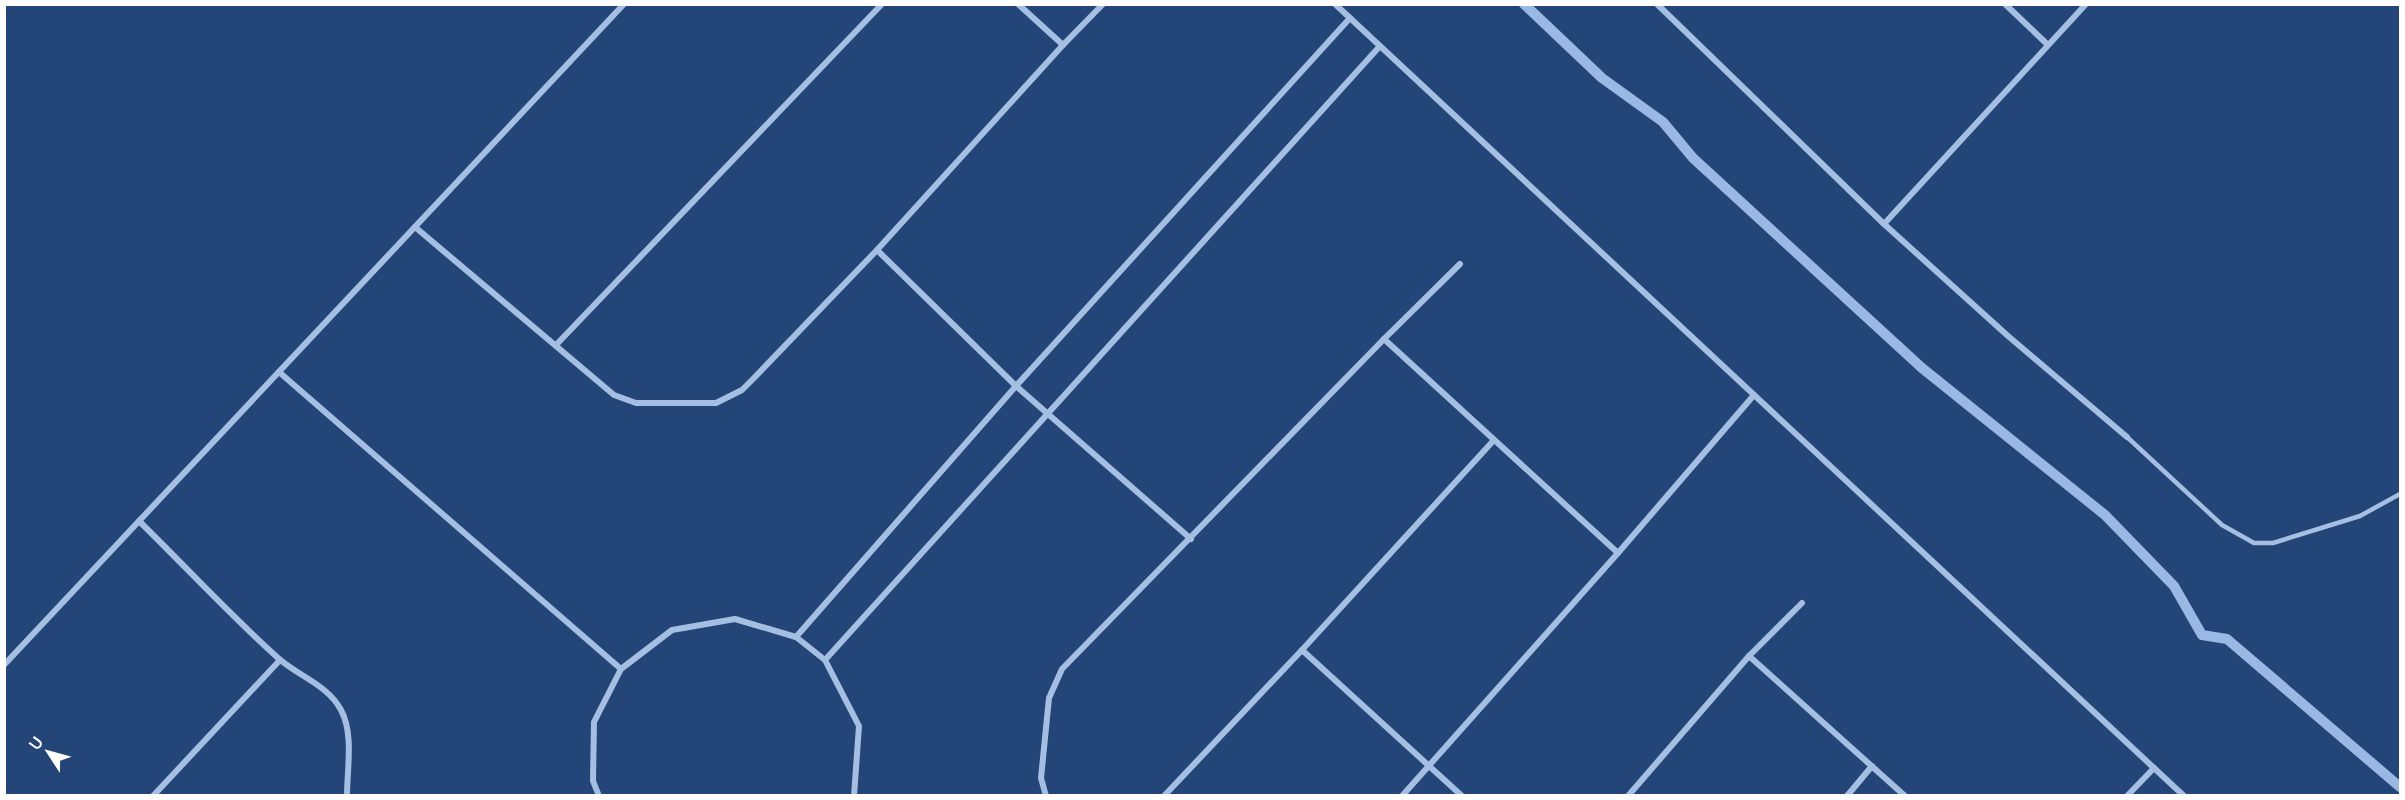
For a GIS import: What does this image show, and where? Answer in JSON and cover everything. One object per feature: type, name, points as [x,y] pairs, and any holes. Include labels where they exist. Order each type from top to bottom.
[{"type":"street","points":[[4,664],[624,4]]},
{"type":"street","points":[[556,345],[882,4]]},
{"type":"street","points":[[1018,4],[1063,45]]},
{"type":"street","points":[[415,227],[614,395],[636,403],[716,403],[742,390],[877,250],[1103,4]]},
{"type":"street","points":[[1335,4],[2184,795]]},
{"type":"street","points":[[1657,4],[1884,224],[2008,336],[2127,438]]},
{"type":"street","points":[[2005,4],[2048,45]]},
{"type":"street","points":[[1884,224],[2086,4]]},
{"type":"street","points":[[796,637],[1016,386],[1350,18]]},
{"type":"street","points":[[825,660],[1380,46]]},
{"type":"street","points":[[877,250],[1016,386],[1191,539]]},
{"type":"street","points":[[1046,795],[1041,778],[1049,698],[1054,683],[1070,660],[1460,264]]},
{"type":"street","points":[[1384,339],[1618,553]]},
{"type":"street","points":[[279,372],[621,669]]},
{"type":"street","points":[[1402,795],[1618,553],[1754,395]]},
{"type":"street","points":[[1164,795],[1302,650],[1494,440]]},
{"type":"street","points":[[139,521],[280,660],[322,688],[341,709],[346,721],[348,738],[347,795]]},
{"type":"street","points":[[1628,795],[1749,656],[1802,603]]},
{"type":"street","points":[[599,795],[592,782],[594,722],[621,669],[672,630],[735,619],[796,637],[825,660],[859,726],[854,795]]},
{"type":"street","points":[[1302,650],[1462,795]]},
{"type":"street","points":[[1749,656],[1905,795]]},
{"type":"street","points":[[153,795],[280,660]]},
{"type":"street","points":[[1847,795],[1872,766]]},
{"type":"street","points":[[2127,795],[2154,768]]},
{"type":"lane","points":[[2127,438],[2222,525],[2254,543],[2273,543],[2360,516],[2400,494]]},
{"type":"waterway","points":[[1524,4],[1602,78],[1663,122],[1693,158],[1922,368],[2105,515],[2174,586],[2202,635],[2227,639],[2400,787]]}]
